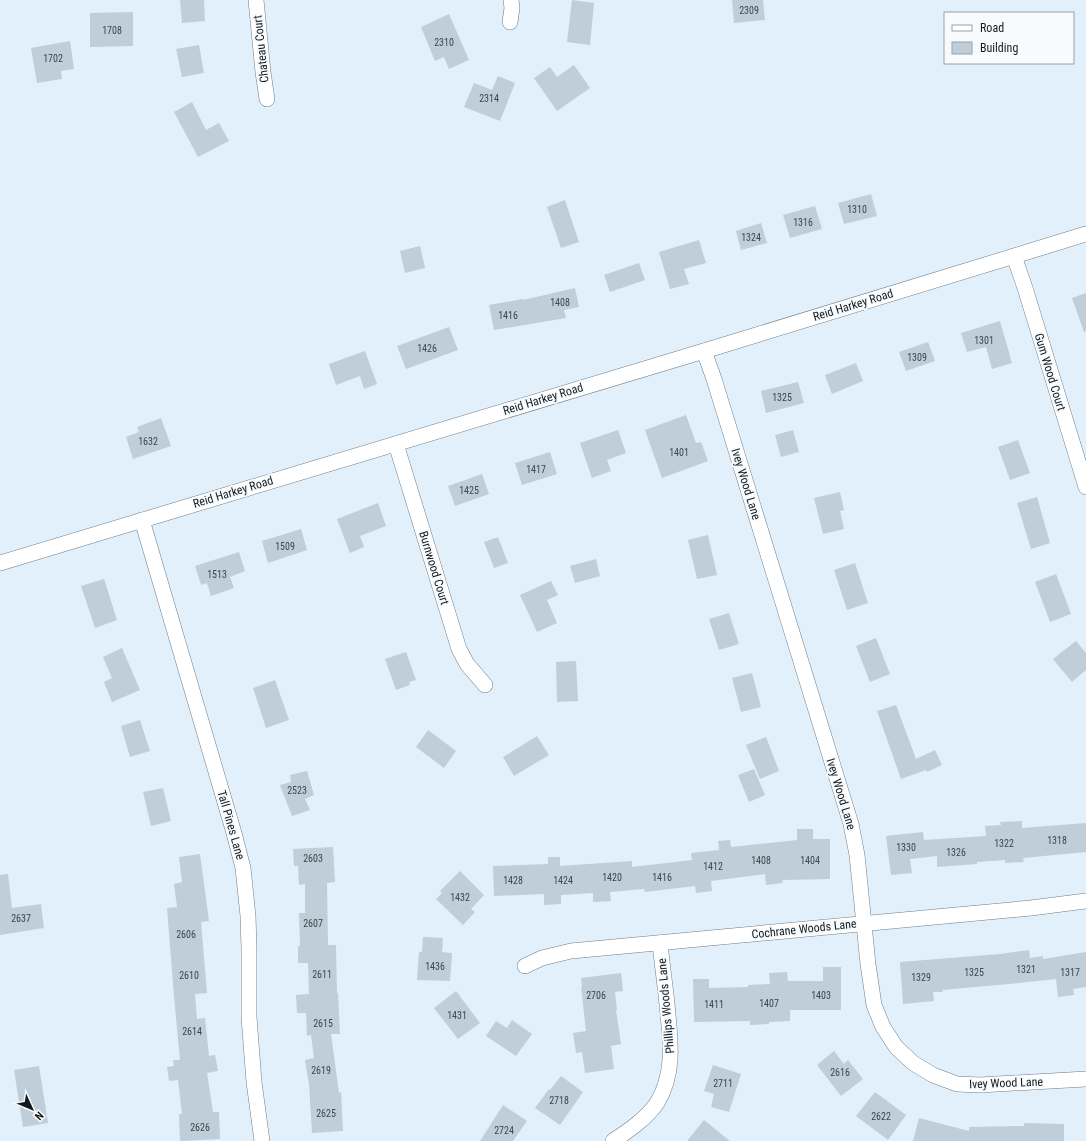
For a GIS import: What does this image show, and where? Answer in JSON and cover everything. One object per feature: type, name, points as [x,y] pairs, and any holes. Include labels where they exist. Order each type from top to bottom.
[{"type":"street","name":"Chateau Court","points":[[256,0],[267,99]]},
{"type":"street","points":[[510,22],[512,8],[511,0]]},
{"type":"street","name":"Reid Harkey Road","points":[[0,563],[704,351],[1086,234]]},
{"type":"street","name":"Gum Wood Court","points":[[1014,256],[1086,487]]},
{"type":"street","name":"Ivey Wood Lane","points":[[704,351],[714,379],[849,817],[857,855],[868,964],[874,1005],[883,1027],[896,1046],[913,1063],[933,1075],[957,1084],[980,1085],[1086,1079]]},
{"type":"street","name":"Burnwood Court","points":[[396,444],[459,649],[467,664],[485,685]]},
{"type":"street","name":"Tall Pines Lane","points":[[142,520],[243,868],[248,916],[249,1017],[254,1082],[262,1141]]},
{"type":"street","name":"Cochrane Woods Lane","points":[[525,966],[542,958],[572,951],[1031,908],[1086,901]]},
{"type":"street","name":"Phillips Woods Lane","points":[[613,1141],[642,1120],[656,1103],[665,1085],[670,1067],[671,1046],[660,943]]},
{"type":"building","points":[[180,0],[204,0],[205,21],[182,23]]},
{"type":"building","points":[[572,0],[594,3],[590,45],[567,42]]},
{"type":"building","points":[[732,0],[763,0],[765,20],[734,23]]},
{"type":"building","points":[[133,12],[133,46],[90,47],[90,13]]},
{"type":"building","points":[[449,14],[469,60],[449,69],[444,57],[435,61],[421,27]]},
{"type":"building","points":[[70,41],[74,69],[61,71],[62,79],[37,83],[31,48]]},
{"type":"building","points":[[199,45],[204,73],[182,77],[176,49]]},
{"type":"building","points":[[574,65],[590,88],[557,111],[534,78],[550,67],[557,77]]},
{"type":"building","points":[[498,76],[515,83],[500,121],[464,107],[474,83],[492,90]]},
{"type":"building","points":[[192,102],[206,130],[219,123],[229,141],[198,157],[174,112]]},
{"type":"building","points":[[871,194],[877,216],[844,224],[838,203]]},
{"type":"building","points":[[565,200],[579,242],[561,248],[547,207]]},
{"type":"building","points":[[815,206],[822,229],[790,238],[783,215]]},
{"type":"building","points":[[761,223],[767,243],[741,250],[736,231]]},
{"type":"building","points":[[699,240],[706,263],[684,269],[689,284],[670,289],[659,252]]},
{"type":"building","points":[[420,246],[425,268],[405,273],[400,251]]},
{"type":"building","points":[[639,263],[645,280],[610,292],[604,275]]},
{"type":"building","points":[[575,288],[579,307],[564,310],[566,318],[494,330],[489,305],[523,300]]},
{"type":"building","points":[[1086,293],[1086,331],[1084,332],[1072,298]]},
{"type":"building","points":[[1000,321],[1012,363],[992,369],[986,347],[967,352],[961,333]]},
{"type":"building","points":[[449,327],[458,350],[406,369],[397,346]]},
{"type":"building","points":[[928,342],[935,361],[906,371],[899,352]]},
{"type":"building","points":[[365,351],[377,384],[364,389],[360,376],[336,385],[329,364]]},
{"type":"building","points":[[856,363],[863,381],[832,394],[825,375]]},
{"type":"building","points":[[798,382],[804,403],[766,413],[761,391]]},
{"type":"building","points":[[686,415],[696,443],[701,442],[708,461],[662,478],[645,430]]},
{"type":"building","points":[[161,418],[171,446],[133,459],[126,437],[139,432],[137,427]]},
{"type":"building","points":[[618,430],[626,453],[607,460],[611,471],[592,478],[580,443]]},
{"type":"building","points":[[793,430],[799,452],[781,457],[775,435]]},
{"type":"building","points":[[1018,440],[1030,473],[1010,480],[998,447]]},
{"type":"building","points":[[550,452],[557,474],[522,485],[515,463]]},
{"type":"building","points":[[482,474],[489,494],[455,506],[448,486]]},
{"type":"building","points":[[840,492],[844,510],[840,511],[844,529],[823,534],[814,498]]},
{"type":"building","points":[[1037,497],[1050,543],[1031,549],[1017,503]]},
{"type":"building","points":[[378,503],[386,526],[360,536],[364,547],[350,553],[337,519]]},
{"type":"building","points":[[301,529],[307,550],[268,563],[262,541]]},
{"type":"building","points":[[708,535],[717,575],[697,579],[688,540]]},
{"type":"building","points":[[498,537],[508,563],[494,568],[484,542]]},
{"type":"building","points":[[239,552],[245,571],[230,577],[234,588],[211,596],[207,583],[201,585],[195,566]]},
{"type":"building","points":[[596,559],[600,576],[575,583],[570,566]]},
{"type":"building","points":[[855,563],[868,603],[847,610],[834,570]]},
{"type":"building","points":[[1056,574],[1071,614],[1050,622],[1035,582]]},
{"type":"building","points":[[104,579],[117,620],[95,628],[81,586]]},
{"type":"building","points":[[551,581],[558,595],[547,600],[557,623],[537,632],[520,595]]},
{"type":"building","points":[[729,613],[739,644],[719,650],[709,619]]},
{"type":"building","points":[[876,638],[890,674],[870,682],[856,646]]},
{"type":"building","points":[[1076,641],[1086,653],[1086,670],[1072,682],[1053,659]]},
{"type":"building","points":[[122,648],[140,690],[112,702],[104,682],[112,678],[103,657]]},
{"type":"building","points":[[406,652],[416,680],[409,682],[410,685],[396,690],[385,659]]},
{"type":"building","points":[[576,661],[578,701],[557,702],[556,662]]},
{"type":"building","points":[[752,673],[761,707],[741,712],[732,678]]},
{"type":"building","points":[[275,680],[289,720],[266,728],[253,688]]},
{"type":"building","points":[[896,705],[916,759],[935,750],[942,765],[927,772],[926,770],[901,779],[877,711]]},
{"type":"building","points":[[140,720],[150,751],[130,757],[121,726]]},
{"type":"building","points":[[428,730],[456,751],[444,768],[416,747]]},
{"type":"building","points":[[537,736],[549,755],[514,776],[503,757]]},
{"type":"building","points":[[766,737],[779,771],[760,779],[746,745]]},
{"type":"building","points":[[754,769],[765,795],[749,802],[738,775]]},
{"type":"building","points":[[307,771],[314,795],[305,799],[310,810],[292,816],[280,785],[291,782],[290,775]]},
{"type":"building","points":[[163,788],[171,821],[151,826],[143,792]]},
{"type":"building","points":[[1022,821],[1022,828],[1086,823],[1086,852],[1023,858],[1024,862],[1005,863],[1005,860],[937,867],[937,856],[910,859],[912,873],[891,875],[886,836],[923,832],[924,840],[986,836],[985,826],[1001,825],[1000,822]]},
{"type":"building","points":[[797,829],[813,829],[813,839],[830,839],[830,879],[782,880],[783,883],[766,885],[765,874],[711,881],[712,891],[696,893],[695,886],[645,892],[644,889],[610,892],[611,901],[593,902],[593,893],[561,895],[561,904],[544,905],[544,894],[494,896],[493,866],[548,864],[548,857],[560,857],[560,866],[632,861],[632,867],[692,860],[691,853],[719,850],[718,841],[730,840],[731,847],[797,840]]},
{"type":"building","points":[[333,847],[335,882],[327,883],[328,945],[336,945],[340,1034],[331,1034],[339,1093],[341,1092],[343,1131],[312,1133],[309,1084],[305,1060],[314,1058],[311,1035],[307,1036],[306,1013],[297,1013],[296,995],[309,994],[308,963],[298,963],[298,946],[300,946],[299,913],[305,913],[305,884],[299,885],[298,866],[294,866],[293,849]]},
{"type":"building","points":[[200,854],[209,921],[201,922],[207,993],[195,994],[197,1019],[205,1018],[209,1056],[215,1055],[218,1071],[207,1073],[213,1112],[219,1112],[220,1139],[180,1141],[179,1114],[182,1114],[178,1080],[169,1081],[167,1067],[174,1066],[173,1060],[180,1060],[167,908],[177,907],[174,884],[182,882],[179,857]]},
{"type":"building","points":[[460,871],[484,895],[471,909],[475,912],[463,925],[436,899],[442,893],[440,891]]},
{"type":"building","points":[[8,874],[12,908],[41,904],[44,928],[0,935],[0,875]]},
{"type":"building","points":[[423,937],[443,938],[442,952],[452,953],[450,981],[417,980],[419,952],[422,952]]},
{"type":"building","points":[[1029,950],[1030,958],[1043,956],[1043,959],[1086,952],[1086,987],[1073,989],[1074,995],[1058,997],[1056,979],[942,990],[943,992],[933,992],[934,1001],[903,1004],[900,962],[1000,954]]},
{"type":"building","points":[[823,967],[841,967],[841,1010],[790,1010],[790,1021],[769,1022],[769,1024],[750,1025],[750,1021],[694,1022],[693,979],[709,979],[709,988],[748,987],[748,985],[770,984],[769,973],[787,972],[788,981],[823,981]]},
{"type":"building","points":[[621,973],[623,991],[615,992],[621,1044],[611,1046],[614,1069],[585,1073],[582,1052],[576,1053],[573,1033],[586,1031],[581,978]]},
{"type":"building","points":[[456,991],[480,1023],[458,1039],[434,1008]]},
{"type":"building","points":[[512,1020],[532,1034],[516,1056],[486,1036],[496,1021],[507,1028]]},
{"type":"building","points":[[834,1051],[844,1064],[848,1060],[863,1079],[841,1096],[817,1065]]},
{"type":"building","points":[[713,1065],[741,1074],[729,1112],[711,1107],[714,1094],[704,1091]]},
{"type":"building","points":[[39,1066],[48,1123],[23,1127],[14,1070]]},
{"type":"building","points":[[561,1076],[583,1092],[560,1125],[535,1108]]},
{"type":"building","points":[[875,1092],[906,1115],[888,1140],[856,1116]]},
{"type":"building","points":[[503,1105],[527,1121],[513,1141],[480,1141]]},
{"type":"building","points":[[919,1118],[969,1131],[969,1127],[1024,1126],[1024,1123],[1064,1124],[1064,1141],[913,1141]]},
{"type":"building","points":[[704,1120],[730,1141],[687,1141]]}]
